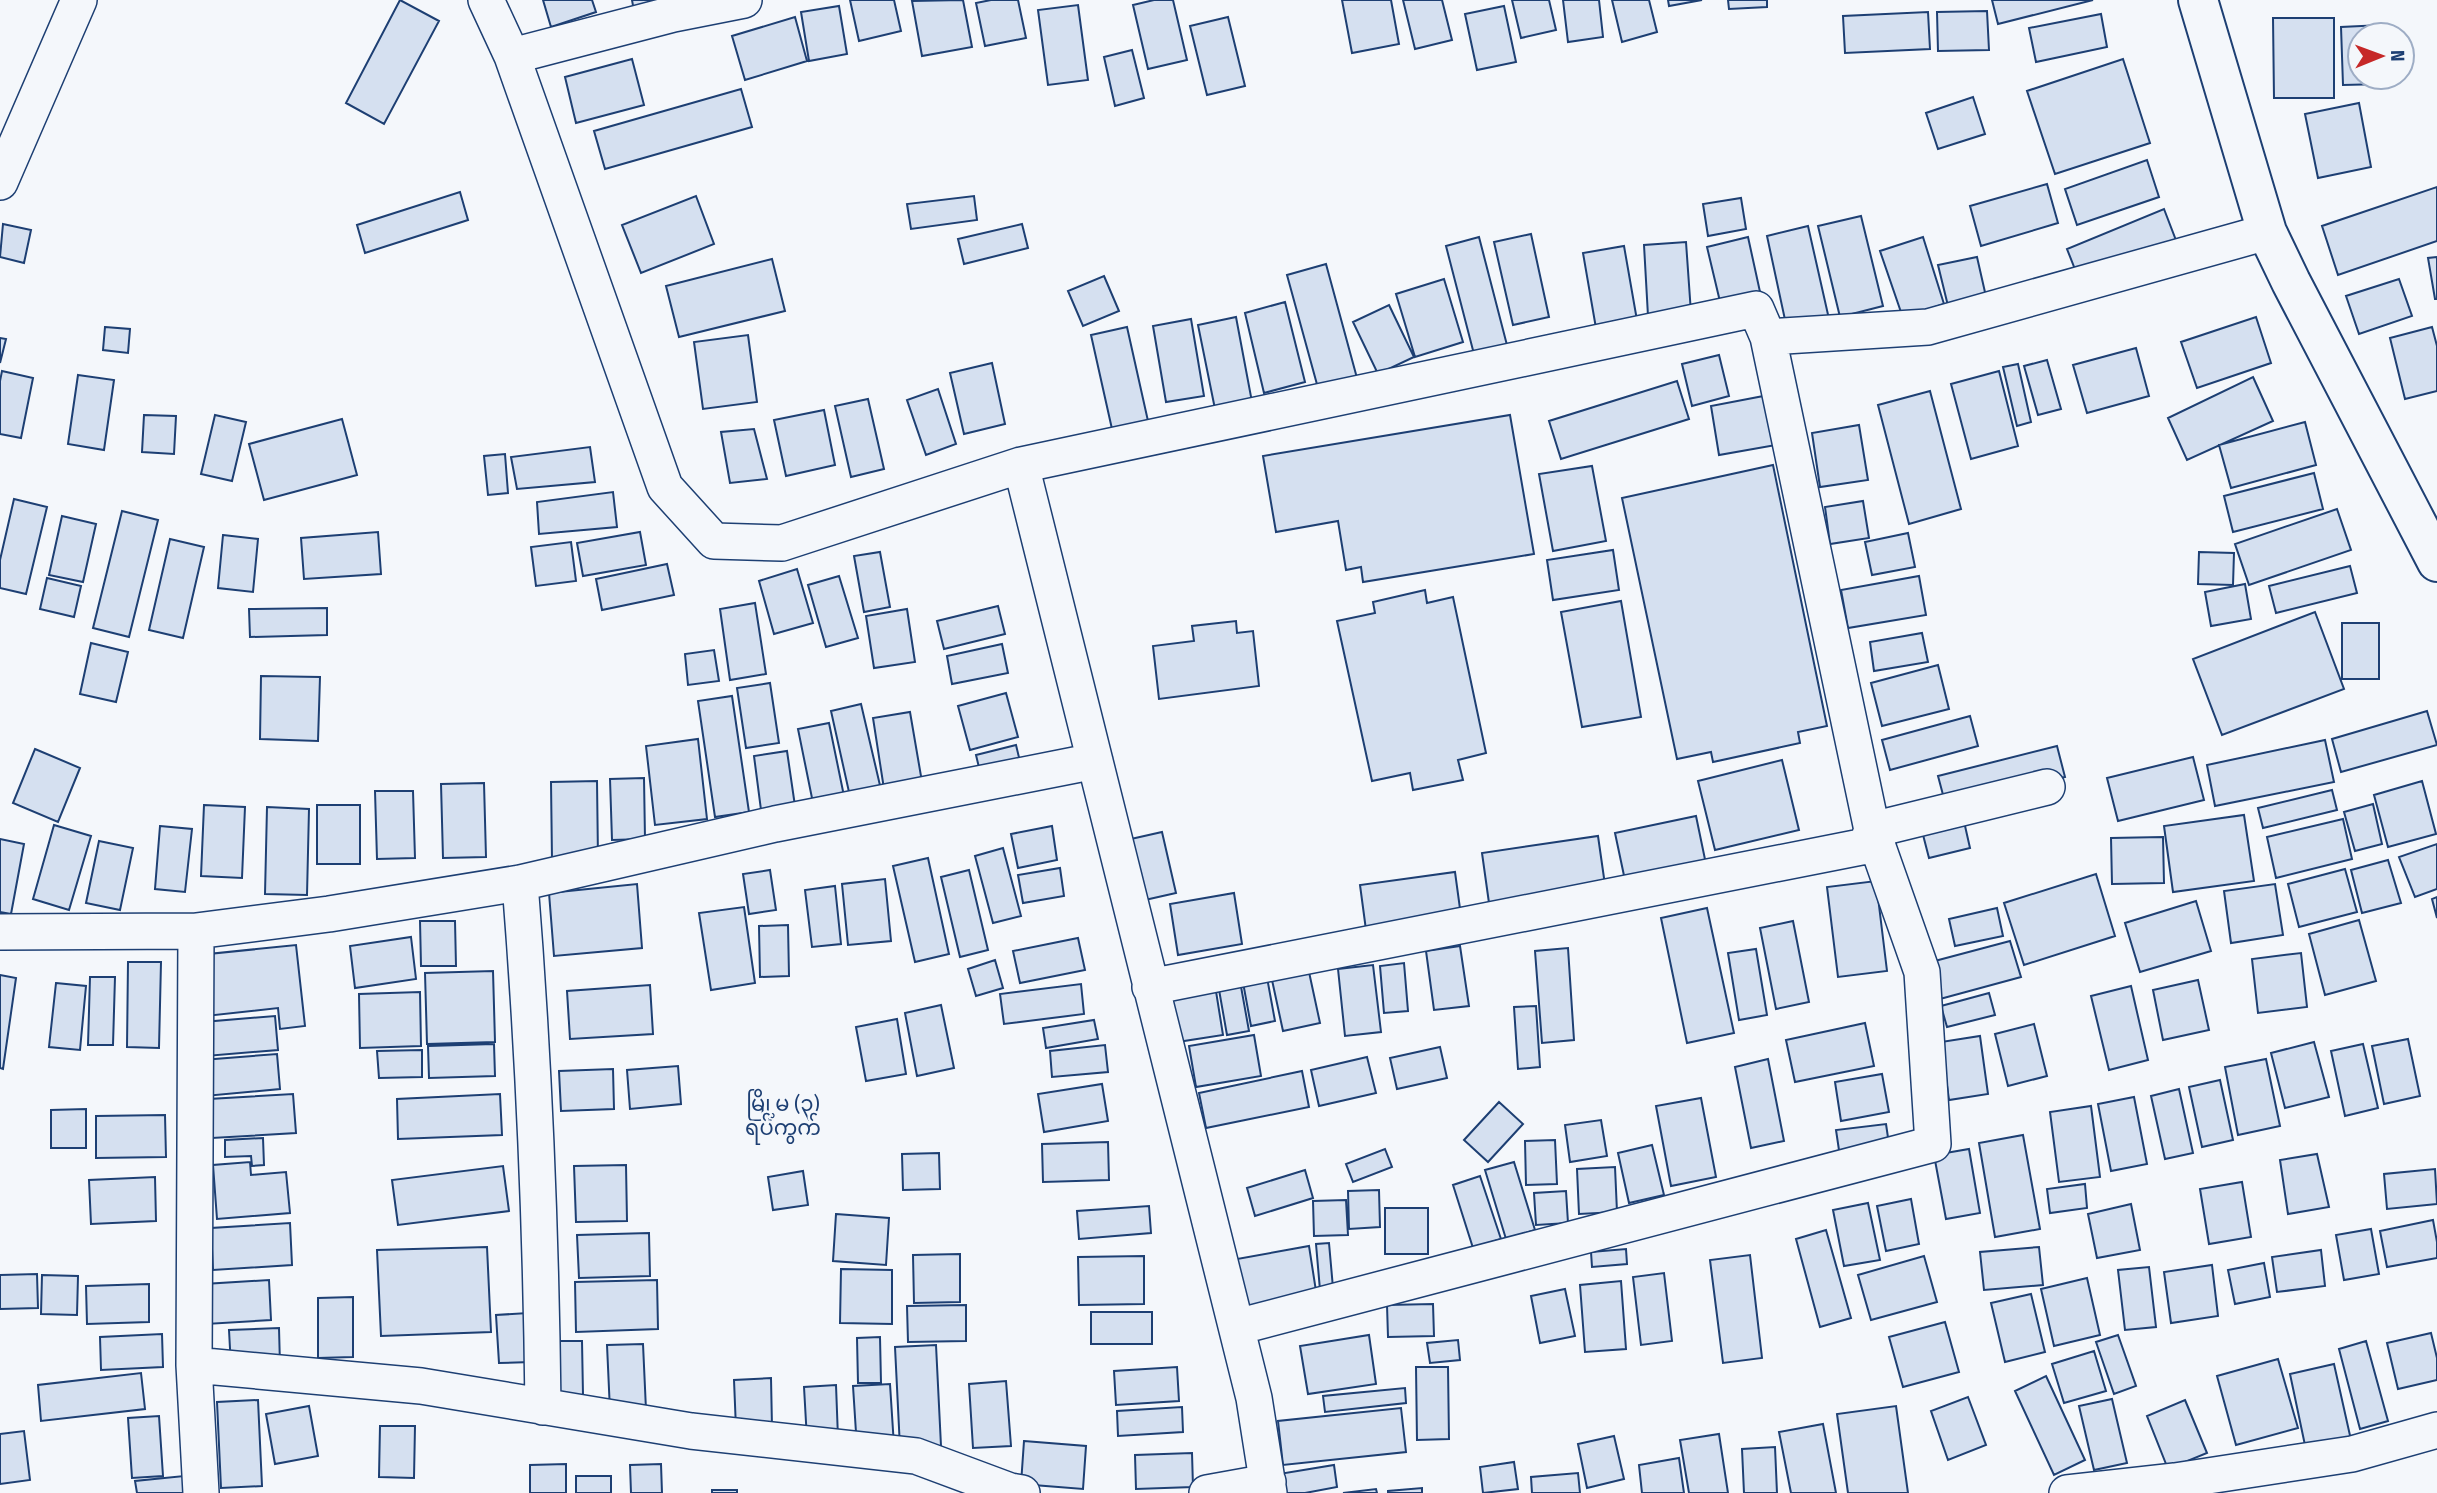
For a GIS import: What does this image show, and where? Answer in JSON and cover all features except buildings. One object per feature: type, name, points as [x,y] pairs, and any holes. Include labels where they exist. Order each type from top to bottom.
[{"type":"main road","points":[[2198,0],[2267,232],[2437,562]]},
{"type":"street","points":[[0,182],[79,0]]},
{"type":"street","points":[[486,0],[512,56],[664,487],[714,541],[782,543],[1021,465],[1756,309],[1768,337],[1871,830],[1922,972],[1933,1144],[1237,1327]]},
{"type":"street","points":[[512,56],[673,14],[744,0]]},
{"type":"street","points":[[1768,337],[1928,327],[2267,232]]},
{"type":"street","points":[[1021,465],[1254,1398],[1268,1488],[1207,1493]]},
{"type":"street","points":[[0,932],[197,931],[329,914],[520,883],[775,824],[1095,761]]},
{"type":"street","points":[[1871,830],[2047,787]]},
{"type":"street","points":[[1150,987],[1866,846],[1871,830]]},
{"type":"street","points":[[520,883],[532,1049],[541,1250],[543,1407]]},
{"type":"street","points":[[197,931],[194,1364],[201,1493]]},
{"type":"street","points":[[194,1364],[421,1386],[691,1431],[916,1455],[1010,1491],[1022,1493]]},
{"type":"street","points":[[2067,1493],[2177,1487],[2352,1454],[2437,1430]]},
{"type":"district","name":"မြို့မ (၃) ရပ်ကွက်","points":[[783,1116]]}]
